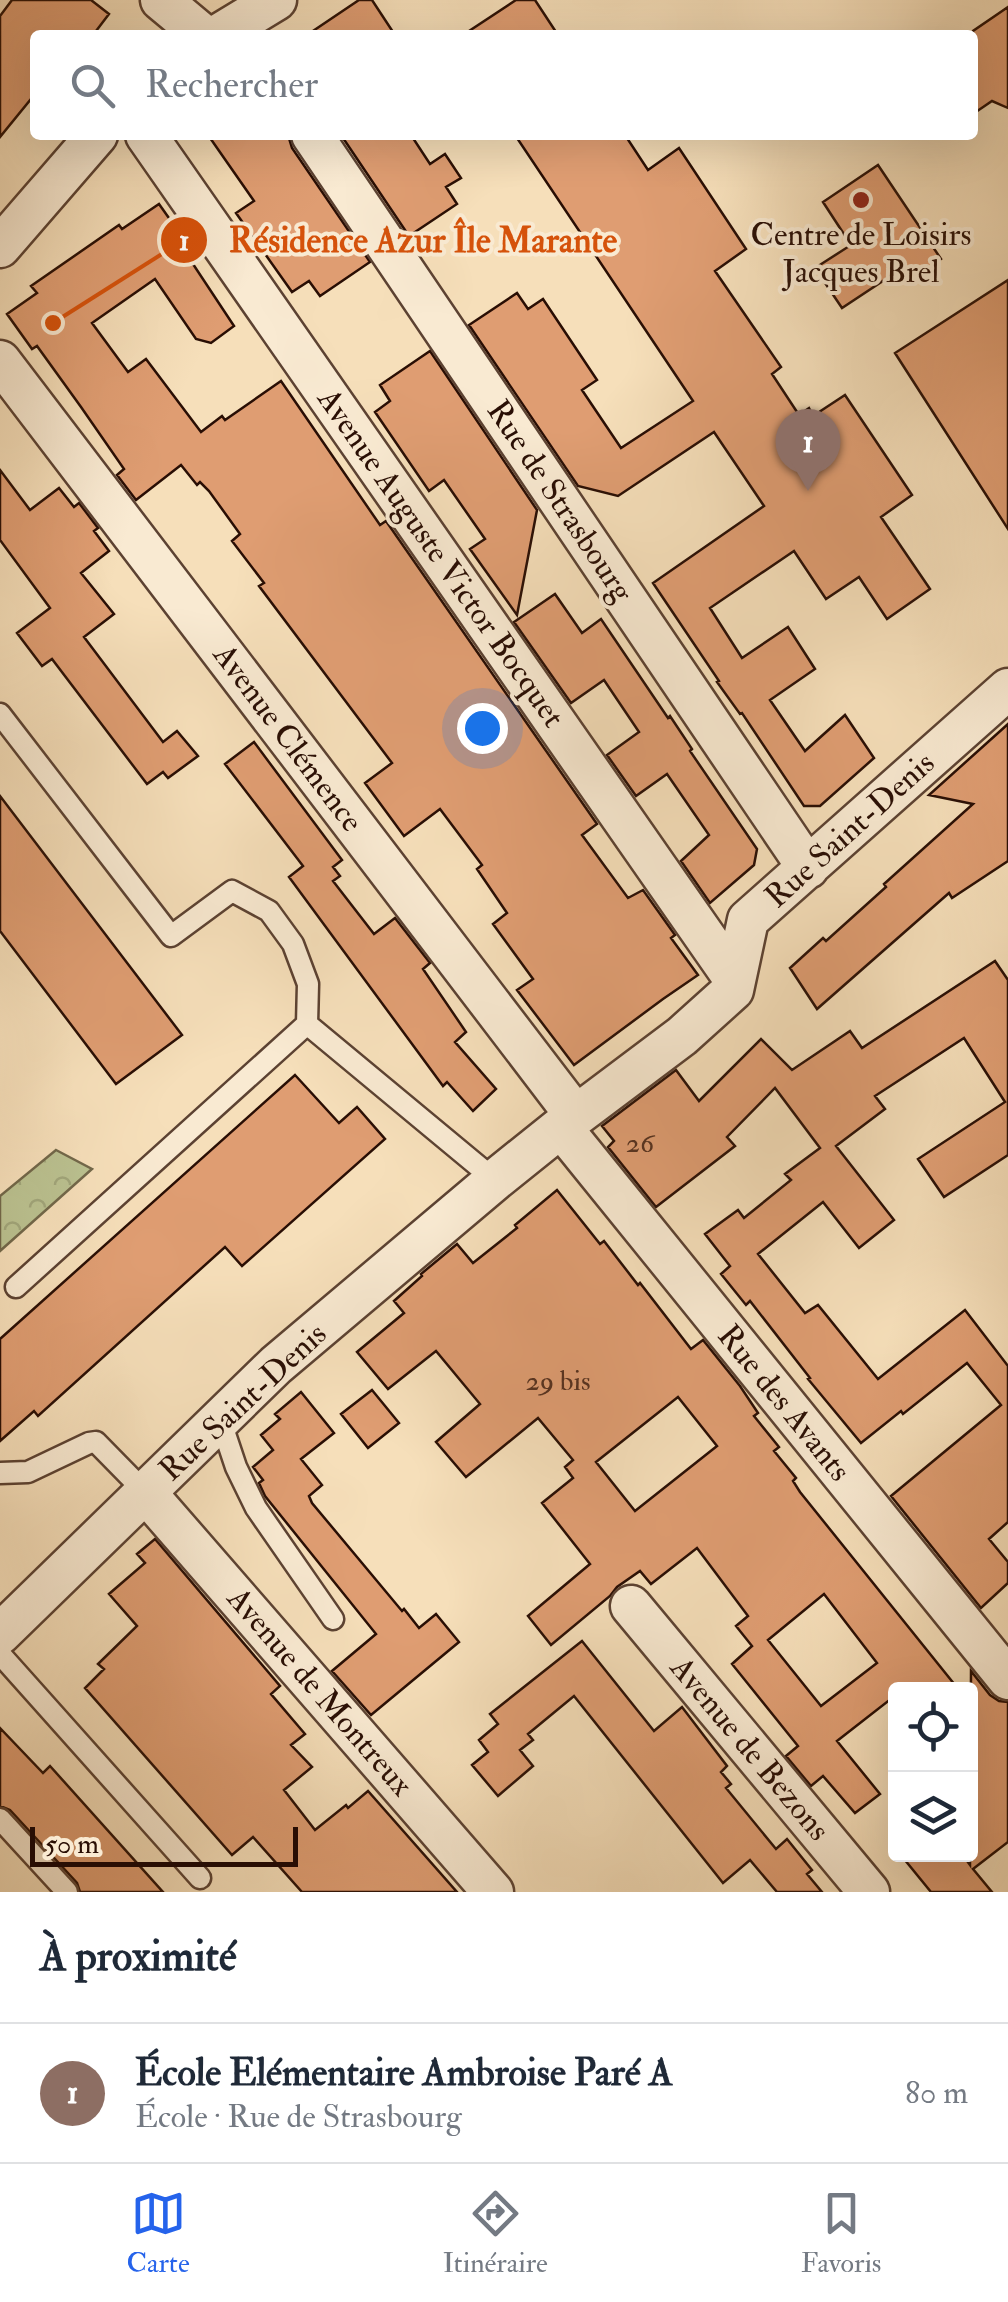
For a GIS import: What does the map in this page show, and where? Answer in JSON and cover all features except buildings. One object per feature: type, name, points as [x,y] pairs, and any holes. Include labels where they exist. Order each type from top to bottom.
[{"type":"street","points":[[161,0],[222,30]]},
{"type":"street","points":[[229,30],[276,0]]},
{"type":"street","points":[[0,247],[93,140]]},
{"type":"street","name":"Avenue Auguste Victor Bocquet","points":[[149,140],[735,980]]},
{"type":"street","name":"Rue de Strasbourg","points":[[315,140],[808,868]]},
{"type":"street","name":"Avenue Clémence","points":[[0,360],[568,1121]]},
{"type":"street","name":"Rue Saint-Denis","points":[[0,1634],[276,1365],[495,1180],[682,1036],[733,990],[748,920],[1008,689]]},
{"type":"street","name":"Rue des Avants","points":[[568,1121],[1008,1679]]},
{"type":"street","name":"Avenue de Montreux","points":[[146,1493],[493,1892]]},
{"type":"street","name":"Avenue de Bezons","points":[[631,1606],[869,1892]]},
{"type":"lane","points":[[0,714],[171,936],[232,892],[269,911],[293,944],[308,984],[307,1024],[16,1286]]},
{"type":"lane","points":[[307,1024],[495,1180]]},
{"type":"lane","points":[[220,1420],[256,1508],[333,1620]]},
{"type":"lane","points":[[0,1473],[28,1472],[96,1442],[146,1493]]},
{"type":"lane","points":[[0,1654],[200,1878]]},
{"type":"lane","points":[[0,1819],[67,1892]]},
{"type":"green space","points":[[56,1150],[92,1169],[0,1251],[0,1196]]},
{"type":"place","name":"Centre de Loisirs Jacques Brel","points":[[861,200]]},
{"type":"place","name":"Résidence Azur Île Marante","points":[[53,323]]},
{"type":"place","name":"École Elémentaire Ambroise Paré A","points":[[808,491]]}]
